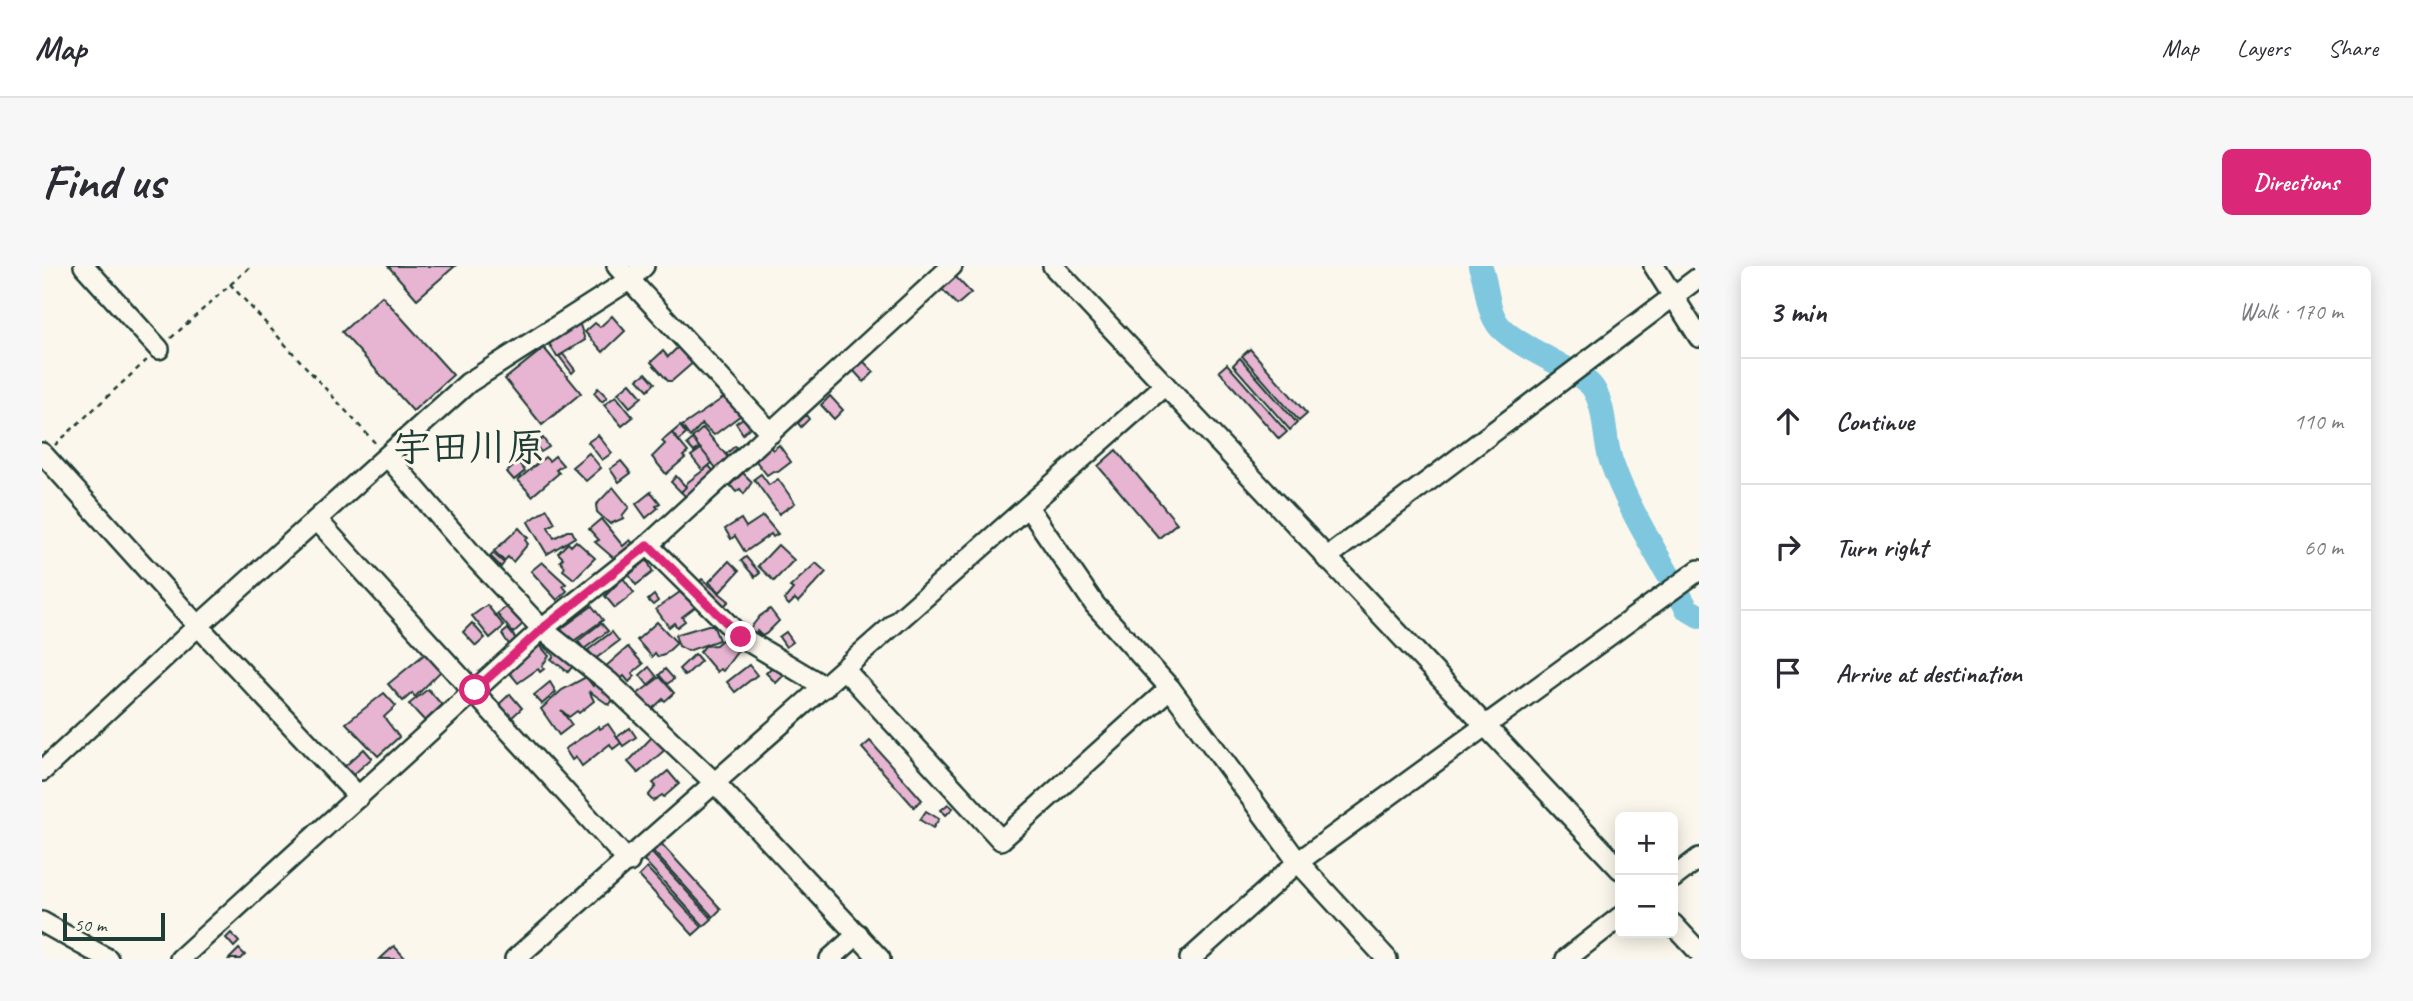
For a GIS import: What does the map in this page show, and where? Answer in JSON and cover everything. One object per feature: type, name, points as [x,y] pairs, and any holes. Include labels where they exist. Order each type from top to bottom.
[{"type":"street","points":[[84,266],[159,349]]},
{"type":"street","points":[[42,771],[198,626],[468,383],[623,273],[644,266]]},
{"type":"street","points":[[180,959],[542,629],[648,545],[952,266]]},
{"type":"street","points":[[1053,266],[1615,864]]},
{"type":"street","points":[[1654,266],[1699,337]]},
{"type":"street","points":[[623,273],[771,433]]},
{"type":"street","points":[[1326,558],[1699,277]]},
{"type":"street","points":[[516,959],[629,862],[1165,385]]},
{"type":"street","points":[[43,454],[198,626],[359,797]]},
{"type":"street","points":[[388,457],[477,560],[542,629],[609,682],[716,784],[880,959]]},
{"type":"street","points":[[1028,507],[1095,605],[1170,688],[1298,862],[1387,959]]},
{"type":"street","points":[[317,520],[427,642],[475,690],[629,862]]},
{"type":"street","points":[[648,545],[741,637],[825,687]]},
{"type":"street","points":[[1190,959],[1298,862],[1685,580]]},
{"type":"street","points":[[845,670],[1001,840],[1170,688]]},
{"type":"street","points":[[1677,875],[1699,858]]},
{"type":"street","points":[[1566,959],[1615,921]]},
{"type":"street","points":[[42,922],[108,959]]},
{"type":"street","points":[[1678,929],[1699,952]]},
{"type":"street","points":[[830,959],[858,934]]},
{"type":"path","points":[[43,454],[251,266]]},
{"type":"path","points":[[230,284],[388,457]]},
{"type":"building","points":[[388,266],[455,266],[417,299]]},
{"type":"building","points":[[952,273],[971,293],[957,305],[939,286]]},
{"type":"building","points":[[382,296],[453,375],[413,411],[342,332]]},
{"type":"building","points":[[612,316],[625,331],[603,352],[585,332],[595,323],[600,327]]},
{"type":"building","points":[[579,322],[585,340],[557,357],[549,343]]},
{"type":"building","points":[[680,345],[695,361],[672,381],[668,381],[651,362],[663,351],[668,357]]},
{"type":"building","points":[[544,348],[581,393],[542,425],[505,379]]},
{"type":"building","points":[[1250,349],[1307,414],[1299,421],[1242,356]]},
{"type":"building","points":[[563,354],[575,370],[572,373],[559,356]]},
{"type":"building","points":[[1240,358],[1297,423],[1290,430],[1233,365]]},
{"type":"building","points":[[862,360],[874,372],[864,382],[852,369]]},
{"type":"building","points":[[1227,364],[1287,432],[1279,439],[1219,371]]},
{"type":"building","points":[[646,373],[655,383],[648,390],[638,379]]},
{"type":"building","points":[[630,383],[642,397],[630,407],[618,393]]},
{"type":"building","points":[[598,388],[607,397],[602,402],[594,393]]},
{"type":"building","points":[[616,396],[633,417],[622,426],[604,405]]},
{"type":"building","points":[[726,396],[741,415],[714,435],[702,424],[690,437],[682,426]]},
{"type":"building","points":[[830,396],[843,410],[834,419],[821,405]]},
{"type":"building","points":[[806,415],[809,419],[801,427],[798,423]]},
{"type":"building","points":[[743,418],[750,427],[743,434],[736,423]]},
{"type":"building","points":[[680,426],[686,434],[678,441],[672,433]]},
{"type":"building","points":[[703,428],[732,462],[720,473],[692,438]]},
{"type":"building","points":[[672,433],[688,452],[683,456],[685,458],[666,474],[652,457],[665,444],[662,441]]},
{"type":"building","points":[[598,435],[612,453],[602,460],[588,442]]},
{"type":"building","points":[[543,438],[549,447],[541,452],[535,444]]},
{"type":"building","points":[[693,439],[699,448],[694,452],[687,444]]},
{"type":"building","points":[[779,445],[791,462],[778,472],[773,471],[767,475],[756,461],[770,447],[773,450]]},
{"type":"building","points":[[735,446],[738,449],[743,447],[733,462],[726,454]]},
{"type":"building","points":[[701,449],[712,463],[703,471],[691,456]]},
{"type":"building","points":[[1116,450],[1177,523],[1159,538],[1098,466]]},
{"type":"building","points":[[589,453],[601,468],[586,481],[572,467]]},
{"type":"building","points":[[555,456],[563,465],[556,470],[559,473],[532,496],[518,480],[545,457],[549,461]]},
{"type":"building","points":[[621,461],[631,473],[619,482],[610,469]]},
{"type":"building","points":[[518,462],[525,471],[514,480],[507,472]]},
{"type":"building","points":[[709,466],[718,476],[691,502],[681,492],[688,482]]},
{"type":"building","points":[[743,473],[752,482],[744,494],[740,489],[736,492],[730,485]]},
{"type":"building","points":[[761,474],[769,485],[778,479],[795,503],[779,514],[754,479]]},
{"type":"building","points":[[676,476],[686,487],[681,492],[671,482]]},
{"type":"building","points":[[613,487],[629,507],[622,516],[624,518],[610,524],[597,512],[596,505]]},
{"type":"building","points":[[651,492],[660,503],[646,518],[636,504]]},
{"type":"building","points":[[547,509],[555,523],[548,527],[554,538],[567,531],[572,531],[575,537],[547,554],[528,522]]},
{"type":"building","points":[[763,516],[778,534],[773,537],[771,534],[745,552],[735,536],[731,539],[725,529],[741,519],[746,527]]},
{"type":"building","points":[[601,519],[623,546],[630,540],[635,546],[617,561],[595,542],[599,540],[589,529]]},
{"type":"building","points":[[519,528],[528,538],[525,540],[528,544],[513,562],[508,557],[504,561],[494,551]]},
{"type":"building","points":[[576,541],[595,558],[574,579],[563,570],[565,567],[560,561],[563,558],[558,553],[568,543],[571,546]]},
{"type":"building","points":[[778,545],[794,560],[774,581],[758,566]]},
{"type":"building","points":[[493,553],[504,563],[501,567],[490,556]]},
{"type":"building","points":[[746,557],[760,573],[755,577],[741,561]]},
{"type":"building","points":[[647,560],[653,572],[636,585],[629,575]]},
{"type":"building","points":[[729,561],[739,571],[720,592],[709,582]]},
{"type":"building","points":[[542,562],[566,584],[563,586],[567,591],[557,600],[531,571]]},
{"type":"building","points":[[816,563],[826,572],[798,602],[795,599],[789,605],[784,600],[793,589],[790,587]]},
{"type":"building","points":[[623,578],[634,593],[615,608],[605,596]]},
{"type":"building","points":[[702,579],[729,601],[722,608],[698,583]]},
{"type":"building","points":[[680,592],[695,607],[682,617],[685,621],[677,627],[674,623],[669,627],[656,609]]},
{"type":"building","points":[[654,595],[658,601],[653,605],[648,600]]},
{"type":"building","points":[[487,605],[504,626],[490,638],[472,616]]},
{"type":"building","points":[[509,605],[524,623],[513,633],[497,614]]},
{"type":"building","points":[[592,606],[603,620],[571,643],[561,629]]},
{"type":"building","points":[[770,609],[779,621],[766,634],[762,636],[757,631],[753,636],[749,630],[760,616]]},
{"type":"building","points":[[657,622],[677,643],[664,655],[658,657],[655,653],[652,657],[637,640]]},
{"type":"building","points":[[472,623],[485,638],[476,646],[463,632]]},
{"type":"building","points":[[601,623],[608,631],[584,649],[578,641]]},
{"type":"building","points":[[713,625],[719,640],[688,651],[679,646],[675,635]]},
{"type":"building","points":[[508,629],[517,640],[510,646],[502,634]]},
{"type":"building","points":[[612,632],[619,641],[595,659],[588,650]]},
{"type":"building","points":[[786,632],[793,642],[786,647],[779,637]]},
{"type":"building","points":[[546,637],[577,661],[568,672],[551,659],[554,656],[541,644]]},
{"type":"building","points":[[723,639],[730,640],[740,648],[723,671],[720,669],[717,672],[700,652],[705,646],[716,645]]},
{"type":"building","points":[[538,643],[549,656],[542,666],[544,669],[540,672],[538,669],[518,683],[509,672]]},
{"type":"building","points":[[628,647],[643,664],[632,673],[635,676],[629,682],[624,676],[618,682],[605,667]]},
{"type":"building","points":[[426,653],[441,671],[415,697],[412,693],[403,701],[388,684]]},
{"type":"building","points":[[695,654],[701,661],[685,676],[679,669]]},
{"type":"building","points":[[775,664],[785,674],[776,683],[766,673]]},
{"type":"building","points":[[749,665],[757,675],[735,692],[727,682]]},
{"type":"building","points":[[649,667],[657,677],[648,685],[640,675]]},
{"type":"building","points":[[665,669],[674,679],[667,684],[659,675]]},
{"type":"building","points":[[586,677],[593,686],[598,682],[614,699],[609,705],[589,691],[594,701],[579,713],[577,711],[569,717],[561,710],[572,725],[559,735],[541,709],[562,690]]},
{"type":"building","points":[[660,677],[674,693],[650,711],[632,698]]},
{"type":"building","points":[[550,682],[556,692],[542,704],[534,695]]},
{"type":"building","points":[[428,689],[442,705],[425,721],[409,704]]},
{"type":"building","points":[[384,693],[396,706],[384,717],[399,737],[378,756],[346,723]]},
{"type":"building","points":[[510,694],[522,708],[508,721],[496,707]]},
{"type":"building","points":[[608,724],[621,743],[613,749],[610,744],[582,766],[576,757],[572,760],[565,749],[599,726],[600,729]]},
{"type":"building","points":[[630,728],[636,737],[623,746],[617,737]]},
{"type":"building","points":[[653,736],[666,749],[638,773],[628,762]]},
{"type":"building","points":[[870,741],[922,800],[914,807],[862,748]]},
{"type":"building","points":[[364,749],[372,758],[352,776],[343,768]]},
{"type":"building","points":[[668,771],[679,784],[664,797],[662,795],[653,801],[648,796],[656,786],[653,783]]},
{"type":"building","points":[[948,804],[953,808],[946,815],[941,810]]},
{"type":"building","points":[[926,811],[939,819],[933,828],[920,820]]},
{"type":"building","points":[[658,840],[721,909],[713,917],[650,848]]},
{"type":"building","points":[[649,850],[712,919],[704,926],[641,857]]},
{"type":"building","points":[[647,868],[702,927],[693,935],[639,876]]},
{"type":"building","points":[[231,933],[239,942],[234,947],[226,938]]},
{"type":"building","points":[[394,946],[406,959],[380,959]]},
{"type":"building","points":[[239,949],[245,955],[241,959],[229,959]]},
{"type":"waterway","points":[[1480,266],[1492,313],[1500,327],[1521,343],[1577,374],[1593,388],[1601,405],[1611,461],[1618,480],[1687,609],[1699,616]]},
{"type":"district","name":"宇田川原","points":[[469,447]]},
{"type":"route","points":[[475,690],[542,629],[648,545],[741,637]]}]
